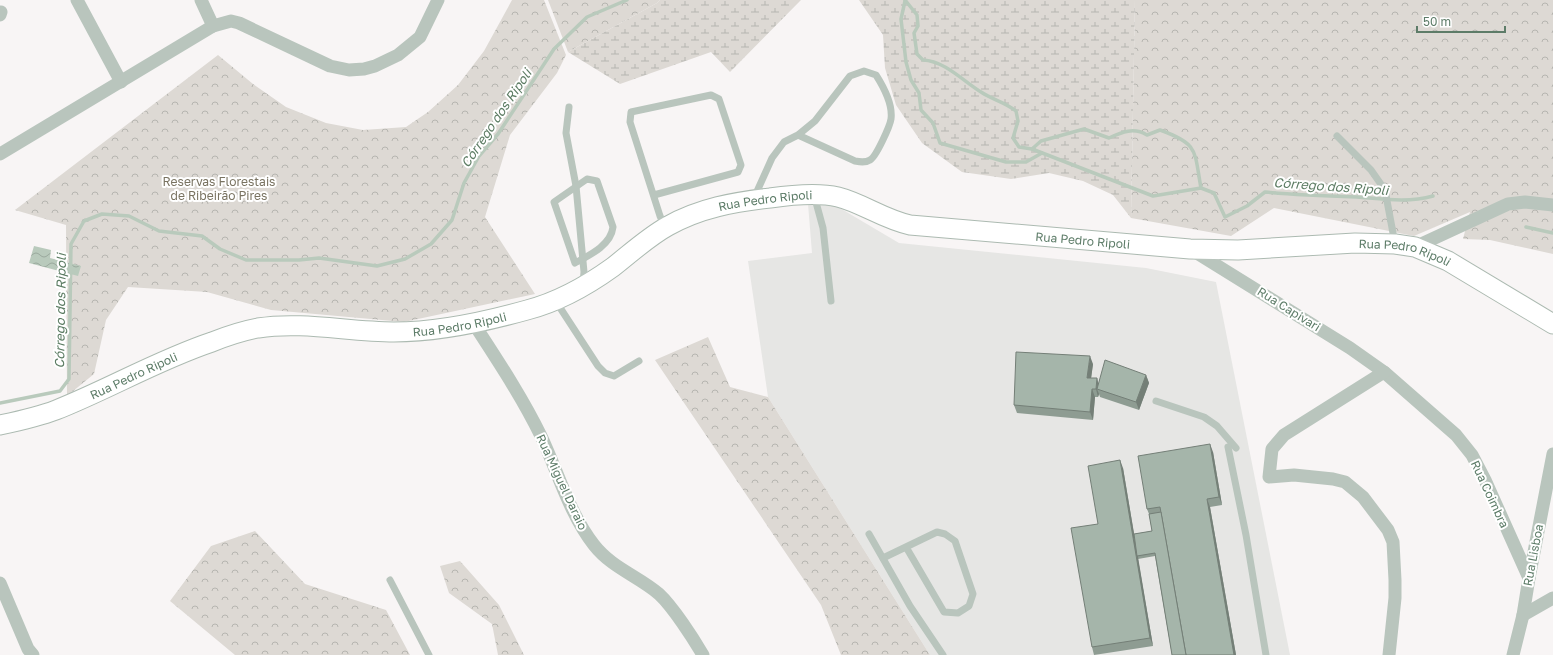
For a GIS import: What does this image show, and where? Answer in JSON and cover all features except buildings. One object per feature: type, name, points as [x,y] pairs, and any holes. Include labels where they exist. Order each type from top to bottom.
[{"type":"street","points":[[77,0],[121,82]]},
{"type":"street","points":[[201,0],[213,26]]},
{"type":"street","points":[[0,154],[213,26],[231,21],[239,23],[330,66],[349,70],[364,69],[375,66],[398,55],[420,37],[438,0]]},
{"type":"street","name":"Rua Pedro Ripoli","points":[[0,425],[56,410],[183,351],[257,328],[283,326],[391,332],[416,331],[474,324],[531,309],[583,286],[611,268],[665,227],[710,208],[754,200],[814,195],[838,197],[896,222],[910,225],[1190,249],[1238,250],[1354,243],[1395,244],[1415,248],[1448,261],[1553,324]]},
{"type":"street","points":[[1415,248],[1508,204],[1525,202],[1553,205]]},
{"type":"street","name":"Rua Capivari","points":[[1190,249],[1316,326],[1384,372]]},
{"type":"street","name":"Rua Miguel Daraio","points":[[474,324],[524,403],[542,437],[579,524],[594,546],[619,568],[659,594],[691,635],[703,655]]},
{"type":"street","points":[[1384,372],[1284,435],[1272,449],[1269,477],[1294,475],[1333,479],[1345,482],[1363,497],[1388,530],[1393,542],[1395,580],[1395,598],[1389,655]]},
{"type":"street","name":"Rua Coimbra","points":[[1384,372],[1456,435],[1472,456],[1485,480],[1528,578]]},
{"type":"street","name":"Rua Lisboa","points":[[1513,655],[1523,615],[1528,578],[1553,454]]},
{"type":"street","points":[[0,583],[28,649],[33,655]]},
{"type":"street","points":[[1523,615],[1553,598]]},
{"type":"lane","points":[[754,200],[777,150],[784,142],[798,135],[815,121],[850,76],[864,72],[876,75],[887,93],[891,118],[871,160],[864,163],[855,161],[798,135]]},
{"type":"lane","points":[[654,195],[738,172],[741,165],[719,99],[711,95],[631,112],[630,122],[660,216],[665,227]]},
{"type":"lane","points":[[569,107],[566,118],[566,132],[576,186],[583,259],[583,286]]},
{"type":"lane","points":[[1337,136],[1370,170],[1385,190],[1395,244]]},
{"type":"lane","points":[[587,179],[596,181],[613,227],[609,241],[583,259],[575,263],[554,202],[587,179]]},
{"type":"lane","points":[[814,195],[824,228],[830,301]]},
{"type":"lane","points":[[554,300],[598,366],[605,373],[614,376],[639,362]]},
{"type":"lane","points":[[1156,401],[1204,417],[1217,426],[1236,448]]},
{"type":"lane","points":[[1228,447],[1246,535],[1266,655]]},
{"type":"lane","points":[[883,558],[937,532],[945,534],[955,541],[973,594],[969,606],[958,612],[944,612],[906,547]]},
{"type":"lane","points":[[869,534],[910,606],[943,655]]},
{"type":"lane","points":[[390,580],[429,655]]},
{"type":"shaded area","points":[[808,204],[833,204],[899,243],[1146,268],[1216,282],[1290,655],[930,655],[768,397],[748,261],[812,253]]},
{"type":"green space","name":"Reservas Florestais de Ribeirão Pires","points":[[512,0],[544,0],[566,55],[557,73],[510,135],[485,217],[535,294],[404,322],[271,310],[207,292],[128,287],[106,320],[94,374],[67,396],[66,225],[15,210],[218,55],[253,84],[286,107],[326,123],[363,130],[406,127],[428,112],[458,85],[484,51]]},
{"type":"green space","points":[[548,0],[660,0],[568,52]]},
{"type":"green space","points":[[660,0],[801,0],[730,72],[711,52],[620,84],[568,52]]},
{"type":"green space","points":[[859,0],[1135,0],[1131,218],[1113,195],[1083,181],[1049,173],[1011,179],[962,172],[922,143],[896,105],[885,68],[883,35]]},
{"type":"green space","points":[[1135,0],[1553,0],[1553,254],[1490,240],[1463,239],[1470,212],[1414,236],[1274,208],[1231,236],[1131,218]]},
{"type":"green space","points":[[708,337],[730,387],[768,397],[930,655],[841,655],[821,605],[655,360]]},
{"type":"green space","points":[[255,531],[305,584],[386,610],[410,655],[235,655],[170,601],[211,546]]},
{"type":"green space","points":[[460,561],[499,605],[524,655],[498,655],[492,624],[449,593],[440,566]]},
{"type":"water","points":[[34,246],[51,250],[50,258],[81,266],[78,276],[29,263]]},
{"type":"waterway","name":"Córrego dos Ripoli","points":[[0,403],[60,391],[69,379],[71,244],[84,221],[102,214],[129,216],[159,231],[202,236],[220,249],[246,260],[299,260],[319,258],[377,266],[405,259],[431,244],[452,220],[464,183],[479,156],[498,134],[554,49],[587,17],[627,0]]},
{"type":"waterway","name":"Córrego dos Ripoli","points":[[905,0],[917,15],[918,26],[914,33],[917,54],[923,60],[939,64],[954,72],[981,92],[1008,105],[1016,111],[1018,121],[1013,138],[1019,147],[1032,149],[1153,196],[1201,188],[1214,193],[1225,217],[1247,206],[1265,192],[1395,200],[1433,196]]},
{"type":"waterway","name":"Córrego dos Ripoli","points":[[905,1],[901,19],[906,62],[911,80],[919,93],[921,110],[933,123],[940,143],[1006,162],[1026,162],[1042,153]]},
{"type":"waterway","name":"Córrego dos Ripoli","points":[[1032,149],[1041,141],[1084,129],[1109,138],[1128,131],[1137,131],[1147,135],[1160,130],[1173,135],[1188,144],[1195,157],[1201,188]]},
{"type":"waterway","name":"Córrego dos Ripoli","points":[[1526,227],[1553,233]]}]
